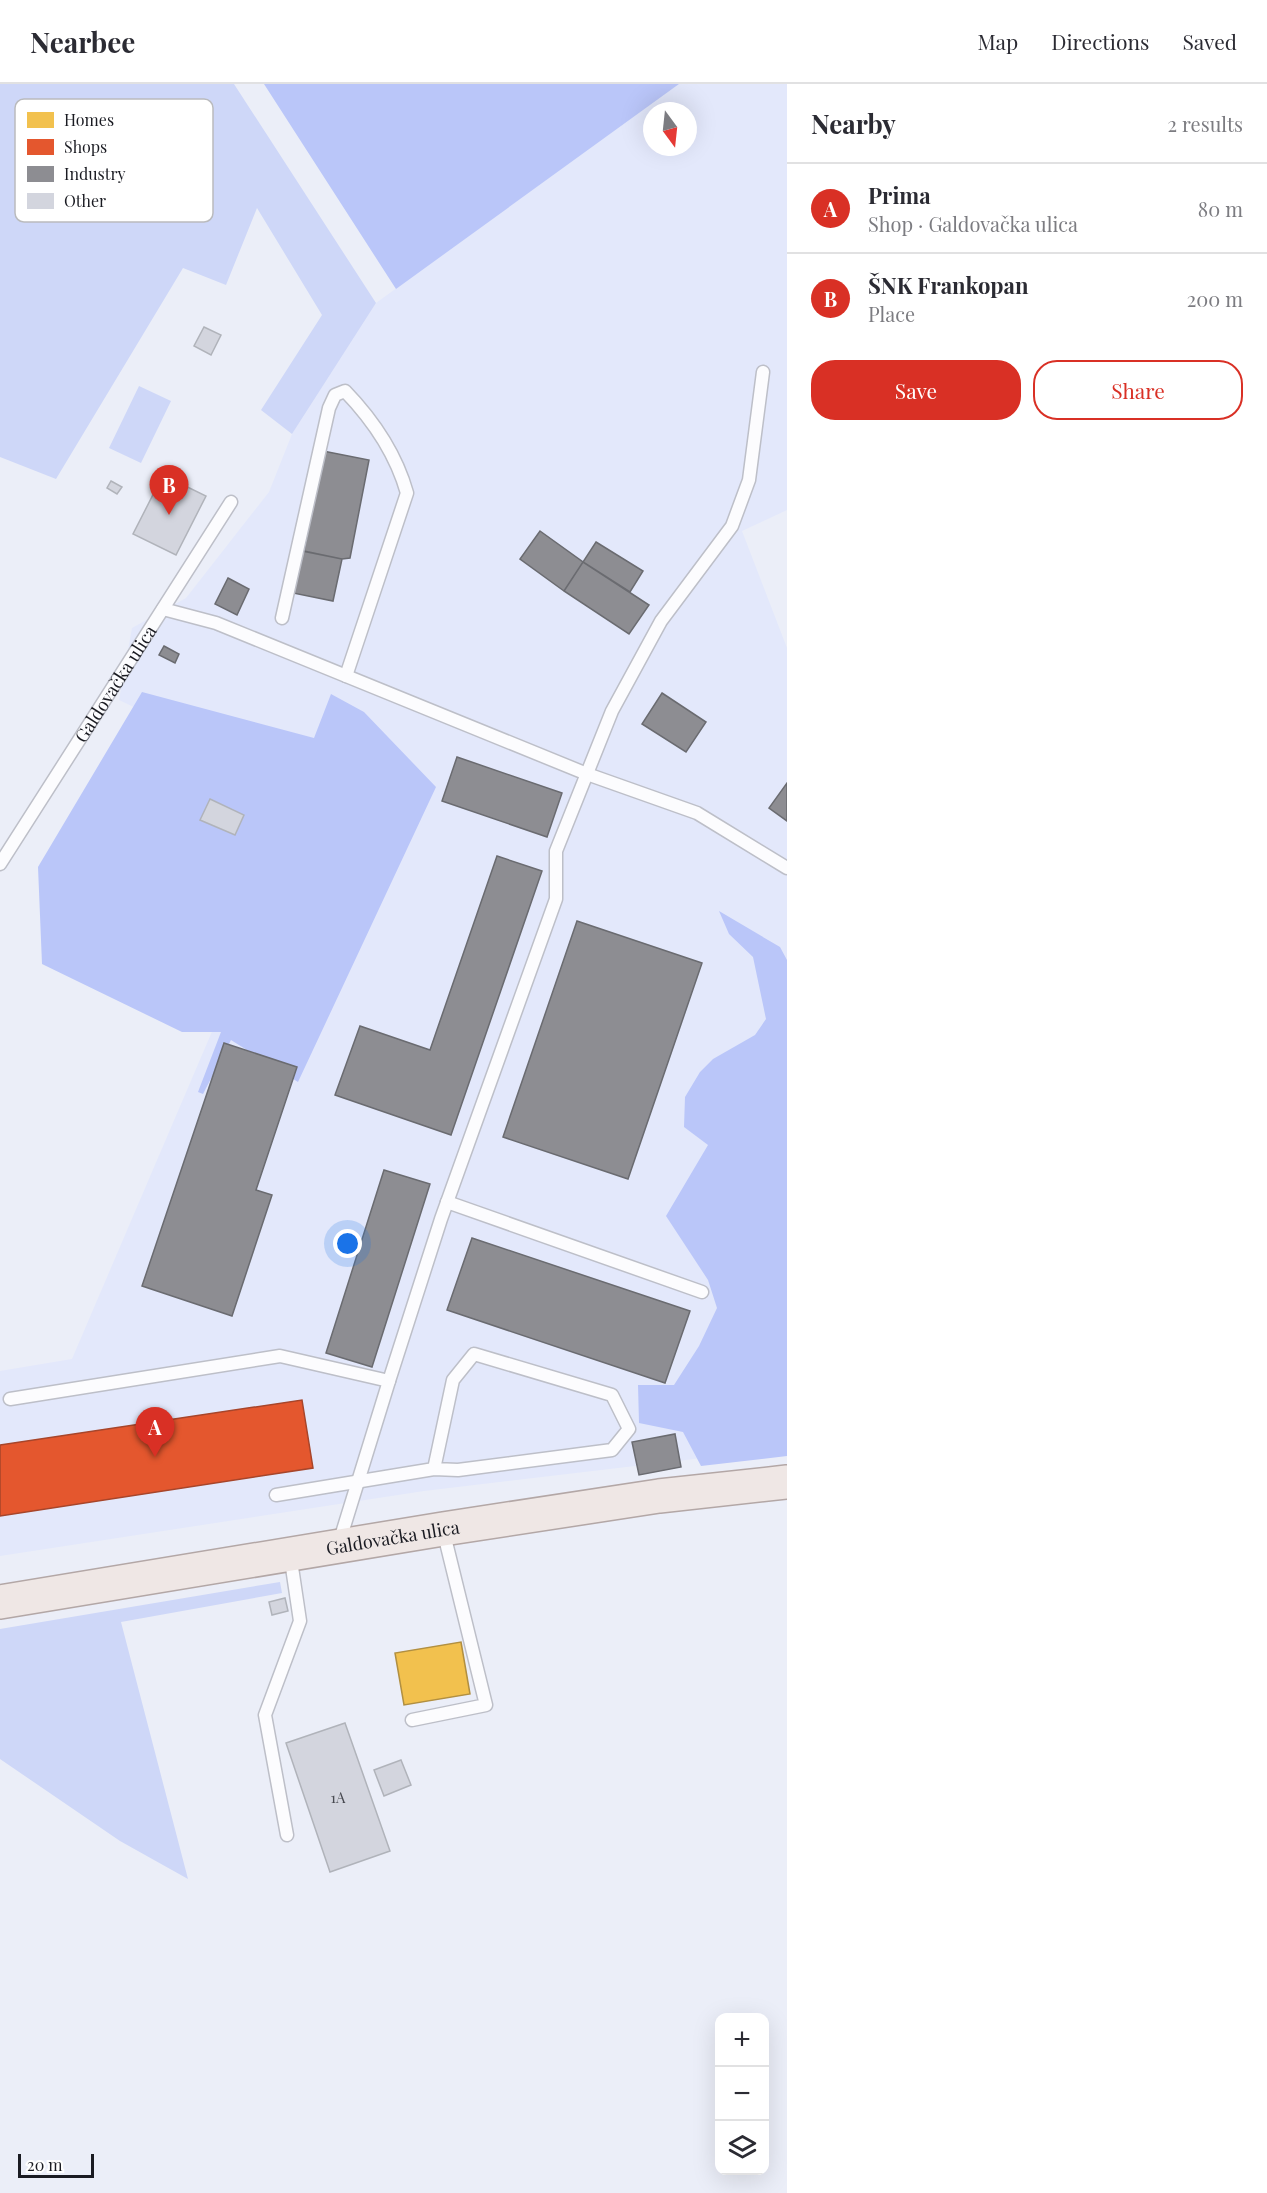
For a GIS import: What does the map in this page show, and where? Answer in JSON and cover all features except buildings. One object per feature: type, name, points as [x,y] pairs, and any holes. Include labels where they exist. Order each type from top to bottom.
[{"type":"main road","name":"Galdovačka ulica","points":[[0,1602],[659,1496],[787,1482]]},
{"type":"lane","points":[[338,1546],[447,1202],[556,899],[556,851],[612,711],[661,621],[732,526],[749,480],[763,372]]},
{"type":"lane","points":[[282,618],[329,408],[335,395],[345,390],[368,416],[400,471],[407,493],[346,676]]},
{"type":"lane","name":"Galdovačka ulica","points":[[0,864],[231,502]]},
{"type":"lane","points":[[163,609],[216,623],[587,774],[697,813],[787,868]]},
{"type":"lane","points":[[447,1202],[702,1292]]},
{"type":"lane","points":[[276,1495],[434,1469],[458,1470],[612,1450],[629,1429],[612,1395],[474,1354],[453,1380],[434,1469]]},
{"type":"lane","points":[[10,1399],[280,1356],[389,1381]]},
{"type":"lane","points":[[412,1720],[486,1705],[443,1529]]},
{"type":"lane","points":[[288,1834],[265,1715],[300,1621],[290,1554]]},
{"type":"shaded area","points":[[0,84],[234,84],[376,303],[292,434],[261,410],[322,315],[257,208],[226,285],[183,268],[56,479],[0,457]]},
{"type":"shaded area","points":[[264,84],[679,84],[654,102],[643,102],[643,110],[396,289]]},
{"type":"shaded area","points":[[679,84],[787,84],[787,510],[742,531],[787,648],[787,1448],[424,1491],[0,1556],[0,1371],[72,1359],[314,793],[119,700],[132,628],[186,598],[269,492],[292,434],[376,303],[643,110],[643,156],[697,156],[697,102],[654,102]]},
{"type":"shaded area","points":[[139,386],[171,401],[141,463],[109,448]]},
{"type":"shaded area","points":[[142,692],[314,738],[331,694],[364,712],[436,787],[298,1082],[231,1040],[203,1094],[198,1092],[221,1032],[182,1032],[42,964],[38,867]]},
{"type":"shaded area","points":[[719,911],[780,947],[787,960],[787,1456],[701,1466],[683,1432],[639,1423],[638,1385],[674,1385],[699,1346],[717,1308],[708,1280],[666,1216],[708,1145],[684,1127],[685,1097],[700,1072],[713,1059],[755,1035],[766,1019],[753,957],[729,934]]},
{"type":"shaded area","points":[[280,1582],[282,1593],[121,1622],[188,1879],[120,1841],[0,1759],[0,1629]]},
{"type":"place","name":"ŠNK Frankopan","points":[[169,515]]},
{"type":"place","name":"Prima","points":[[155,1457]]}]
